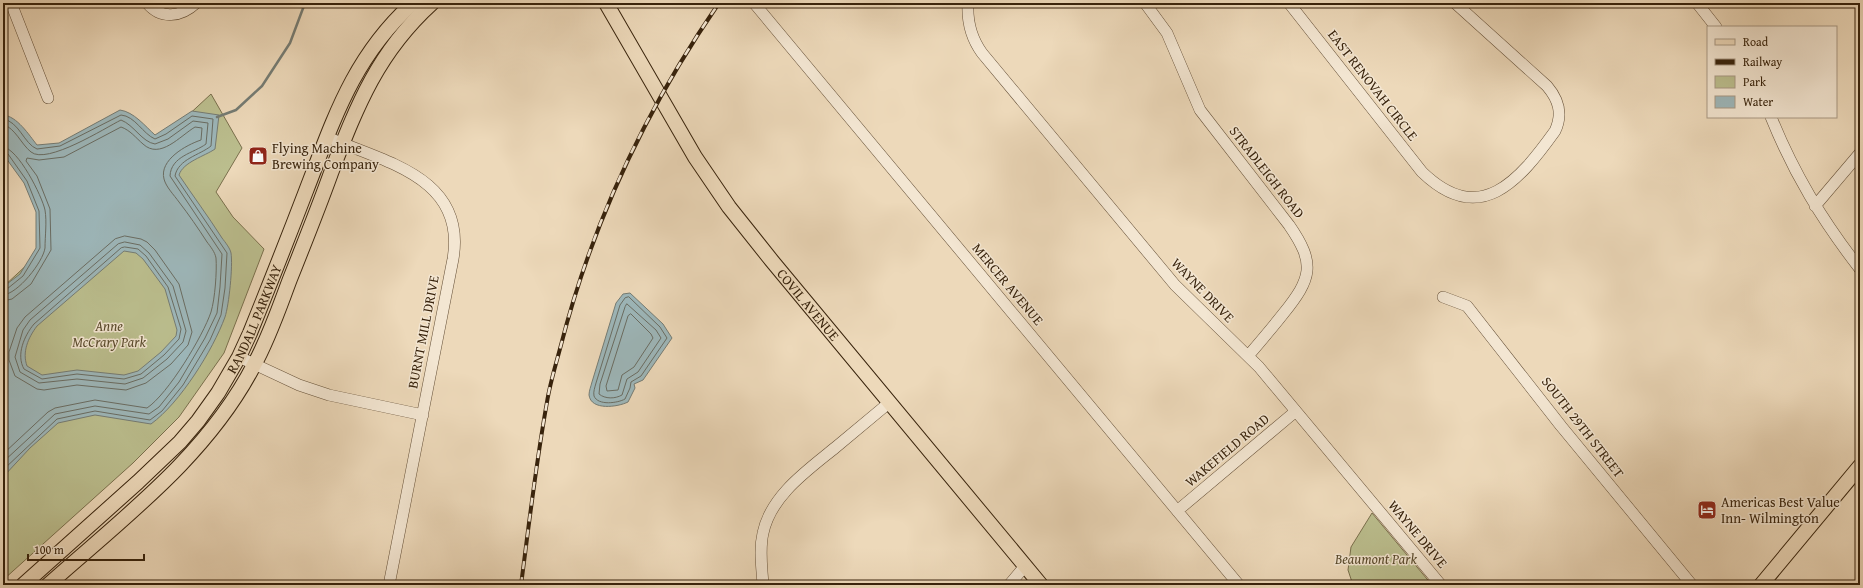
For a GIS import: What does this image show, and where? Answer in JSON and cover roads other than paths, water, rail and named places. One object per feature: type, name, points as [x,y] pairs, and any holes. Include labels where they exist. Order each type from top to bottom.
[{"type":"main road","name":"RANDALL PARKWAY","points":[[23,585],[176,446],[207,409],[239,357],[264,299],[346,90],[360,64],[390,26],[413,3]]},
{"type":"main road","name":"RANDALL PARKWAY","points":[[48,585],[187,459],[225,413],[255,364],[364,92],[380,64],[400,36],[432,3]]},
{"type":"main road","name":"COVIL AVENUE","points":[[606,3],[681,135],[716,188],[767,254],[1041,585]]},
{"type":"main road","points":[[1761,585],[1860,466]]},
{"type":"street","points":[[11,3],[48,98]]},
{"type":"street","points":[[147,3],[158,13],[172,15],[185,11],[196,3]]},
{"type":"street","name":"MERCER AVENUE","points":[[754,3],[1239,585]]},
{"type":"street","name":"WAYNE DRIVE","points":[[968,3],[967,16],[970,28],[974,42],[982,53],[1175,285],[1248,356],[1296,411],[1441,585]]},
{"type":"street","name":"STRADLEIGH ROAD","points":[[1145,3],[1167,33],[1200,110],[1301,241],[1306,253],[1307,275],[1303,286],[1294,300],[1248,356]]},
{"type":"street","name":"EAST RENOVAH CIRCLE","points":[[1289,3],[1422,172],[1434,183],[1451,194],[1466,197],[1478,197],[1498,191],[1517,178],[1555,131],[1560,115],[1556,98],[1547,86],[1455,3]]},
{"type":"street","points":[[1697,3],[1715,26]]},
{"type":"street","points":[[1771,118],[1791,165],[1815,206],[1860,269]]},
{"type":"street","name":"BURNT MILL DRIVE","points":[[327,137],[397,164],[416,175],[430,186],[441,200],[452,221],[455,240],[423,415],[389,585]]},
{"type":"street","points":[[1815,206],[1860,153]]},
{"type":"street","name":"SOUTH 29TH STREET","points":[[1444,297],[1467,306],[1561,426],[1692,585]]},
{"type":"street","points":[[239,357],[299,385],[329,395],[423,415]]},
{"type":"street","points":[[763,585],[761,558],[763,533],[771,514],[783,495],[800,477],[890,402]]},
{"type":"street","name":"WAKEFIELD ROAD","points":[[1177,511],[1296,411]]},
{"type":"street","points":[[1009,585],[1026,566]]},
{"type":"water","points":[[120,110],[135,116],[155,135],[192,111],[219,115],[215,149],[185,166],[179,175],[230,251],[231,276],[228,304],[220,330],[204,360],[184,390],[162,415],[151,424],[95,415],[58,423],[30,448],[3,477],[3,287],[20,274],[36,248],[36,212],[24,183],[3,154],[3,115],[8,116],[18,122],[37,145],[59,143]],"holes":[[[124,251],[136,253],[143,259],[165,289],[177,330],[176,336],[161,352],[138,371],[124,375],[77,370],[42,375],[27,366],[25,356],[27,345],[37,326]]]},
{"type":"water","points":[[630,293],[663,324],[672,338],[643,380],[634,384],[635,388],[628,402],[612,406],[600,406],[591,400],[589,395],[590,388],[616,303],[623,294]]},
{"type":"waterway","points":[[217,117],[236,110],[262,86],[290,43],[305,3]]},
{"type":"railway","points":[[521,585],[548,395],[574,299],[589,254],[606,210],[645,125],[668,84],[719,3]]},
{"type":"place","name":"Flying Machine Brewing Company","points":[[258,156]]},
{"type":"place","name":"Americas Best Value Inn- Wilmington","points":[[1707,510]]},
{"type":"park label","name":"Anne McCrary Park","points":[[109,334]]},
{"type":"park label","name":"Beaumont Park","points":[[1376,559]]}]
